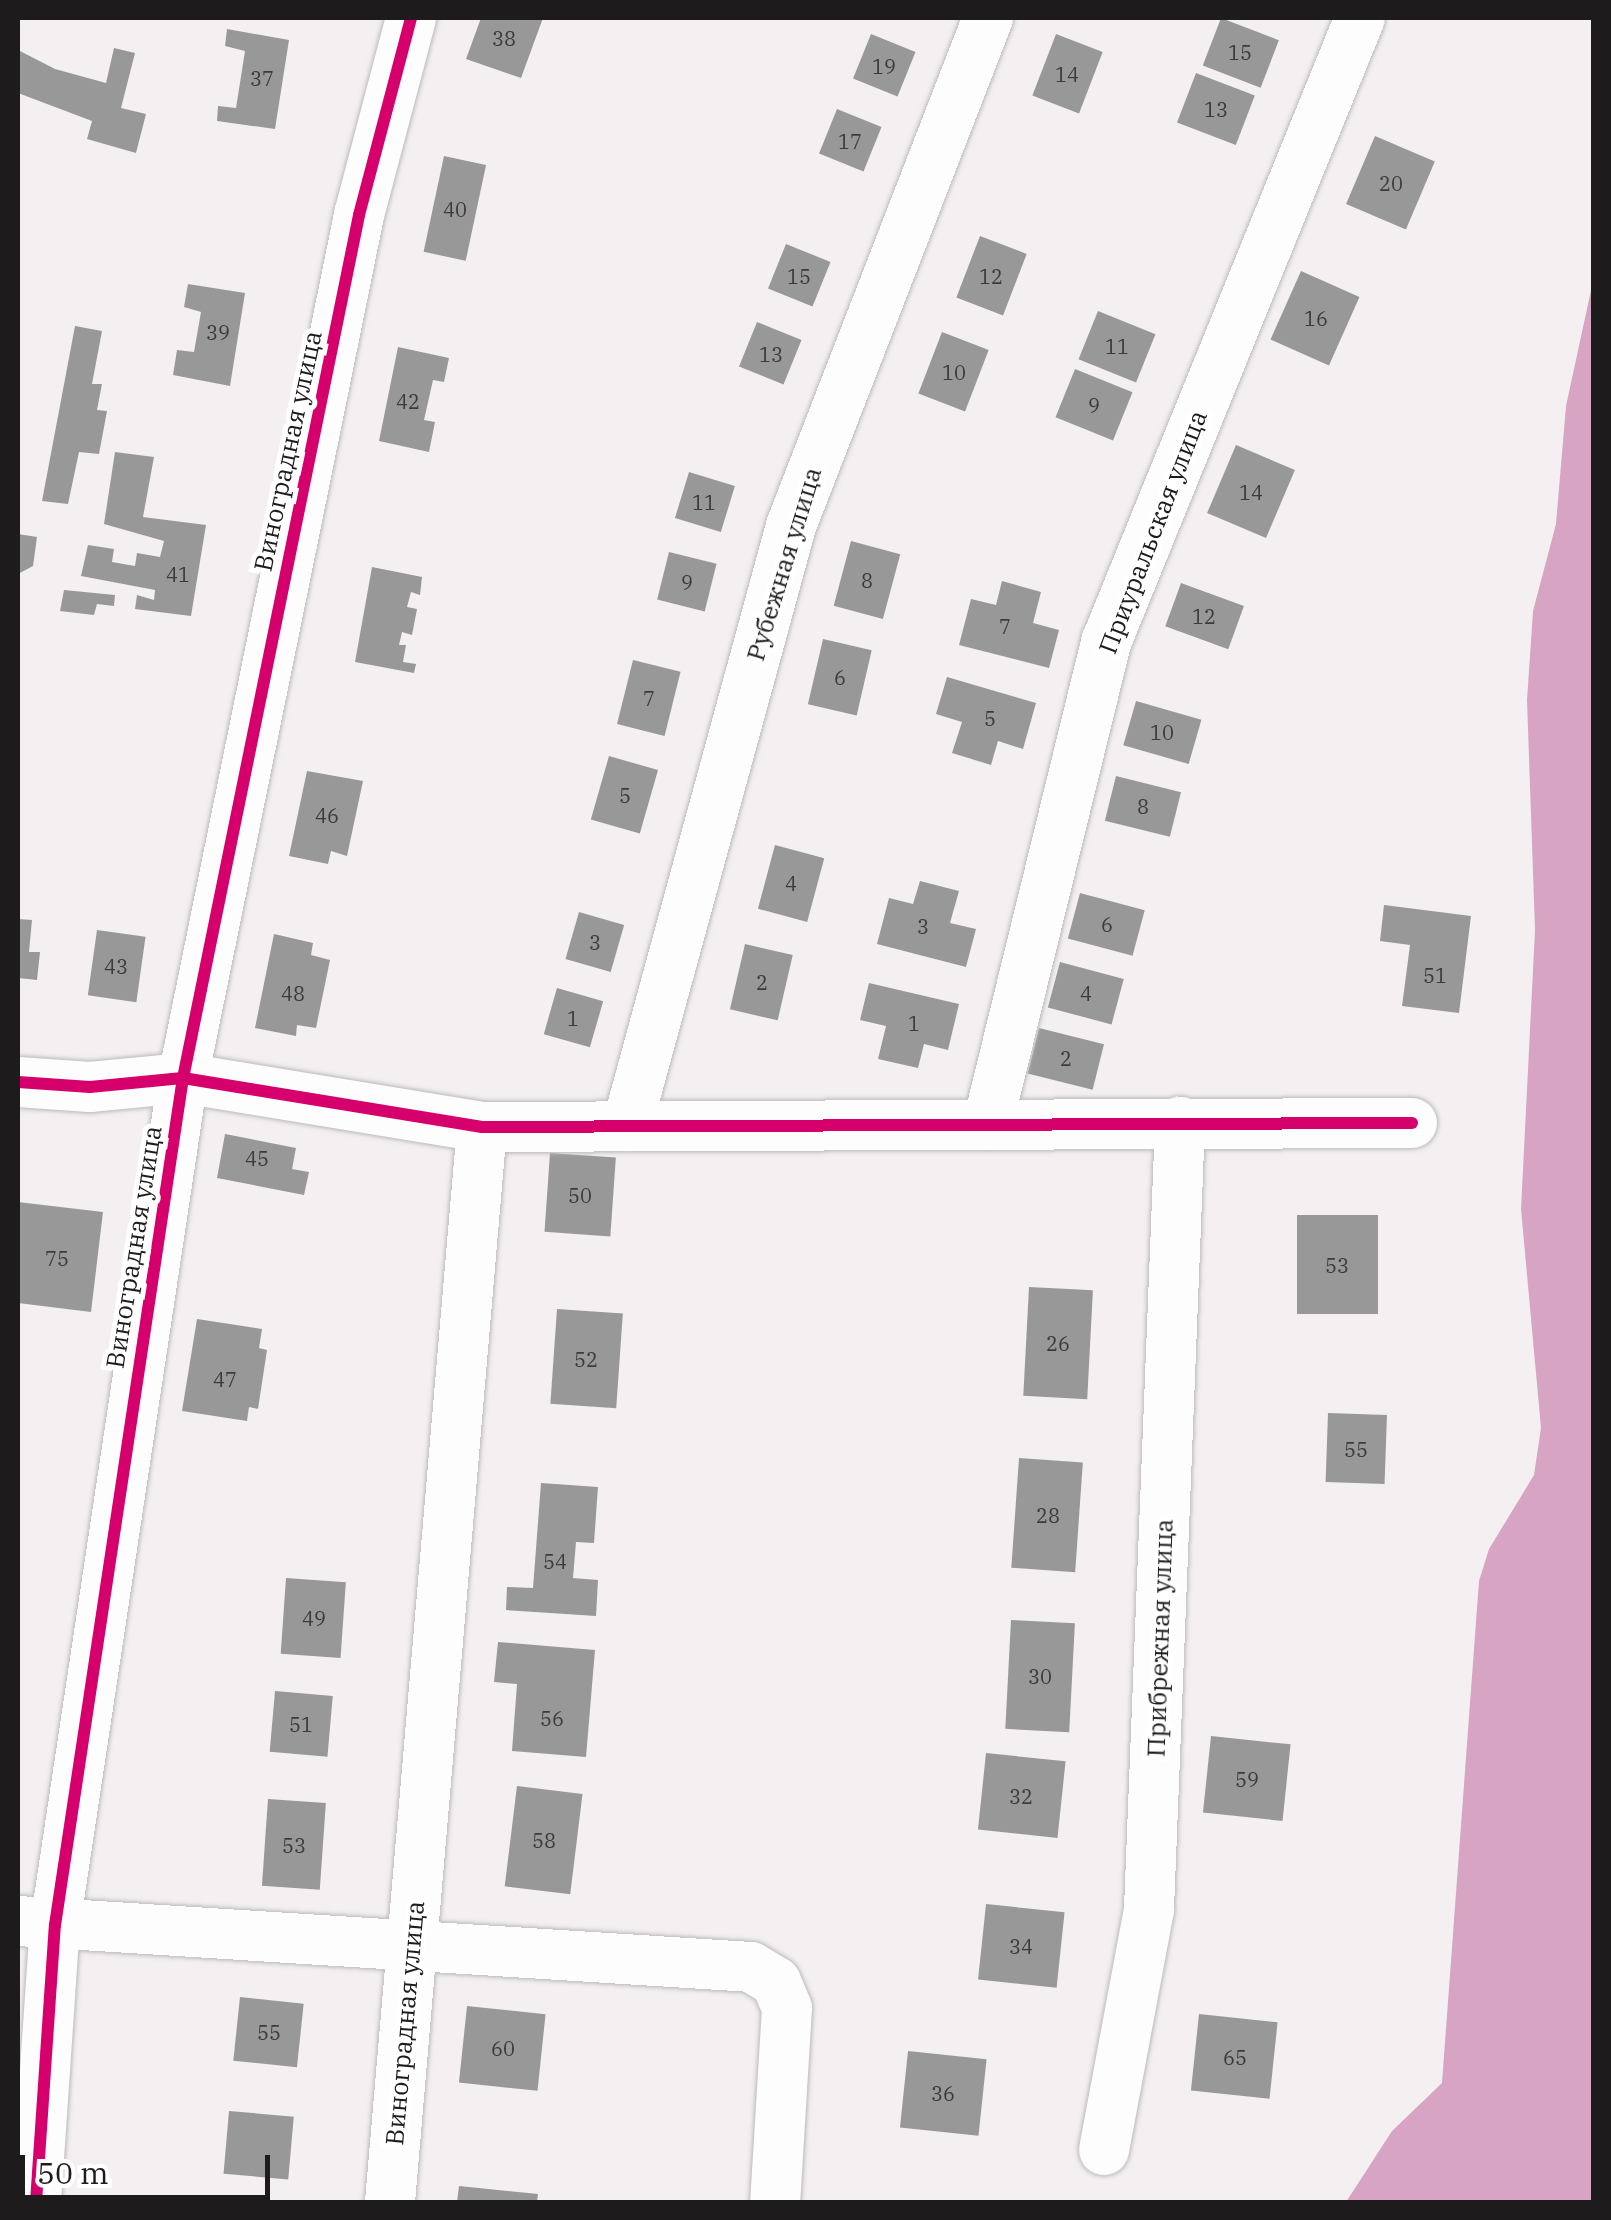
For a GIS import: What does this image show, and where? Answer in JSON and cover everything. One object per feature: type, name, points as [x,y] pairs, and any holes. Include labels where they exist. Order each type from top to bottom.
[{"type":"street","name":"Виноградная улица","points":[[36,2202],[36,1923],[183,1078],[359,215],[410,18]]},
{"type":"street","name":"Рубежная улица","points":[[628,1126],[791,526],[988,18]]},
{"type":"street","name":"Приуральская улица","points":[[988,1123],[1107,640],[1360,18]]},
{"type":"street","points":[[18,1082],[90,1087],[183,1078],[482,1126],[1412,1123]]},
{"type":"street","name":"Прибрежная улица","points":[[1104,2150],[1149,1909],[1180,1122]]},
{"type":"street","name":"Виноградная улица","points":[[390,2202],[482,1126]]},
{"type":"street","points":[[36,1923],[410,1950],[701,1961],[750,1967],[776,1982],[787,2008],[775,2202]]},
{"type":"shaded area","points":[[1593,281],[1593,2202],[1346,2202],[1392,2131],[1442,2083],[1479,1581],[1489,1549],[1534,1475],[1541,1428],[1521,1209],[1535,930],[1527,700],[1533,611],[1556,524],[1566,406]]},
{"type":"building","points":[[481,18],[543,18],[521,78],[466,59]]},
{"type":"building","points":[[1221,18],[1279,40],[1261,88],[1203,66]]},
{"type":"building","points":[[227,29],[289,40],[275,129],[217,121],[218,106],[236,108],[245,51],[225,46]]},
{"type":"building","points":[[871,34],[916,52],[898,96],[853,79]]},
{"type":"building","points":[[1056,34],[1103,52],[1079,114],[1032,96]]},
{"type":"building","points":[[114,48],[135,53],[121,108],[146,114],[136,153],[87,139],[92,121],[18,93],[18,50],[55,69],[106,83]]},
{"type":"building","points":[[1196,73],[1255,96],[1236,145],[1177,122]]},
{"type":"building","points":[[837,109],[882,127],[864,171],[819,154]]},
{"type":"building","points":[[1375,136],[1435,161],[1406,230],[1346,204]]},
{"type":"building","points":[[444,156],[486,165],[466,261],[424,252]]},
{"type":"building","points":[[980,236],[1027,254],[1003,316],[956,298]]},
{"type":"building","points":[[786,244],[831,262],[813,306],[768,289]]},
{"type":"building","points":[[1301,271],[1359,297],[1329,366],[1270,340]]},
{"type":"building","points":[[188,284],[245,293],[230,386],[173,375],[177,350],[194,352],[201,312],[184,307]]},
{"type":"building","points":[[1098,311],[1155,334],[1136,382],[1079,359]]},
{"type":"building","points":[[757,322],[802,340],[784,384],[739,367]]},
{"type":"building","points":[[75,326],[102,331],[92,384],[102,384],[97,410],[107,411],[99,454],[79,452],[68,504],[42,501]]},
{"type":"building","points":[[942,332],[989,350],[965,412],[918,394]]},
{"type":"building","points":[[398,347],[449,358],[444,382],[433,380],[424,420],[435,422],[429,452],[379,441]]},
{"type":"building","points":[[1075,369],[1132,392],[1113,440],[1056,417]]},
{"type":"building","points":[[1236,445],[1295,470],[1266,538],[1207,513]]},
{"type":"building","points":[[115,452],[154,457],[143,517],[206,525],[191,616],[135,609],[137,595],[154,600],[155,590],[81,576],[88,545],[114,549],[112,562],[135,566],[137,553],[160,557],[164,541],[104,524]]},
{"type":"building","points":[[689,472],[735,486],[721,532],[675,518]]},
{"type":"building","points":[[18,534],[37,537],[33,566],[18,574]]},
{"type":"building","points":[[851,541],[900,554],[883,619],[834,606]]},
{"type":"building","points":[[669,552],[717,564],[705,611],[657,600]]},
{"type":"building","points":[[372,567],[422,577],[420,595],[411,592],[407,607],[417,609],[412,635],[402,632],[399,645],[406,645],[403,662],[416,664],[414,673],[355,662]]},
{"type":"building","points":[[1002,581],[1041,592],[1033,623],[1059,630],[1049,668],[959,645],[971,599],[996,605]]},
{"type":"building","points":[[1181,583],[1244,606],[1228,649],[1165,626]]},
{"type":"building","points":[[64,590],[115,595],[114,606],[97,604],[94,615],[60,611]]},
{"type":"building","points":[[823,639],[872,650],[857,716],[808,704]]},
{"type":"building","points":[[633,660],[681,672],[665,736],[617,724]]},
{"type":"building","points":[[947,677],[1036,703],[1023,749],[998,741],[991,765],[952,753],[962,722],[936,714]]},
{"type":"building","points":[[1136,701],[1201,720],[1189,764],[1123,745]]},
{"type":"building","points":[[609,756],[658,770],[640,834],[591,819]]},
{"type":"building","points":[[307,771],[363,781],[347,856],[331,851],[328,864],[289,856]]},
{"type":"building","points":[[1116,776],[1181,792],[1170,837],[1105,821]]},
{"type":"building","points":[[775,845],[824,858],[807,922],[758,909]]},
{"type":"building","points":[[920,881],[959,891],[950,923],[976,929],[966,967],[877,944],[889,898],[913,904]]},
{"type":"building","points":[[1080,893],[1145,910],[1133,956],[1068,938]]},
{"type":"building","points":[[1384,905],[1471,916],[1459,1013],[1402,1006],[1410,945],[1380,941]]},
{"type":"building","points":[[579,912],[624,925],[611,972],[565,959]]},
{"type":"building","points":[[18,919],[32,920],[29,952],[40,952],[37,980],[18,978]]},
{"type":"building","points":[[97,930],[146,937],[136,1002],[88,995]]},
{"type":"building","points":[[274,934],[313,943],[311,955],[330,960],[316,1028],[297,1025],[296,1036],[255,1028]]},
{"type":"building","points":[[745,944],[793,955],[778,1020],[730,1009]]},
{"type":"building","points":[[1060,962],[1124,979],[1112,1024],[1048,1007]]},
{"type":"building","points":[[869,983],[959,1004],[948,1050],[924,1044],[918,1068],[878,1059],[886,1026],[860,1020]]},
{"type":"building","points":[[557,988],[603,1001],[590,1047],[544,1034]]},
{"type":"building","points":[[1039,1028],[1104,1044],[1093,1090],[1028,1074]]},
{"type":"building","points":[[225,1134],[296,1148],[292,1169],[309,1172],[304,1195],[217,1178]]},
{"type":"building","points":[[550,1153],[616,1158],[610,1236],[544,1232]]},
{"type":"building","points":[[18,1202],[103,1212],[91,1312],[18,1303]]},
{"type":"building","points":[[1297,1215],[1378,1215],[1378,1314],[1297,1314]]},
{"type":"building","points":[[1029,1287],[1093,1290],[1087,1399],[1023,1396]]},
{"type":"building","points":[[557,1309],[623,1314],[616,1408],[550,1404]]},
{"type":"building","points":[[197,1319],[262,1329],[259,1348],[267,1350],[258,1409],[249,1407],[247,1421],[182,1411]]},
{"type":"building","points":[[1328,1413],[1387,1415],[1385,1484],[1326,1482]]},
{"type":"building","points":[[1019,1458],[1083,1462],[1075,1572],[1011,1568]]},
{"type":"building","points":[[541,1483],[598,1487],[594,1543],[576,1542],[573,1578],[598,1580],[596,1616],[506,1610],[507,1587],[533,1588]]},
{"type":"building","points":[[286,1578],[346,1582],[341,1658],[281,1654]]},
{"type":"building","points":[[1011,1620],[1075,1623],[1069,1732],[1005,1729]]},
{"type":"building","points":[[498,1642],[595,1650],[586,1757],[512,1751],[517,1684],[494,1682]]},
{"type":"building","points":[[275,1691],[333,1696],[327,1757],[270,1752]]},
{"type":"building","points":[[1211,1736],[1291,1744],[1283,1821],[1203,1813]]},
{"type":"building","points":[[986,1753],[1066,1761],[1058,1838],[978,1830]]},
{"type":"building","points":[[517,1786],[583,1794],[570,1894],[505,1886]]},
{"type":"building","points":[[268,1799],[326,1803],[320,1890],[262,1886]]},
{"type":"building","points":[[986,1904],[1065,1912],[1057,1988],[978,1980]]},
{"type":"building","points":[[240,1997],[304,2004],[297,2067],[233,2061]]},
{"type":"building","points":[[467,2006],[546,2014],[538,2091],[459,2083]]},
{"type":"building","points":[[1199,2014],[1278,2022],[1270,2099],[1191,2091]]},
{"type":"building","points":[[908,2051],[987,2059],[979,2136],[900,2128]]},
{"type":"building","points":[[229,2111],[294,2117],[288,2179],[224,2174]]},
{"type":"building","points":[[459,2186],[538,2194],[537,2202],[457,2202]]},
{"type":"cycle path","points":[[36,2202],[55,1925],[183,1078],[359,215],[411,18]]},
{"type":"cycle path","points":[[18,1082],[90,1087],[183,1078],[482,1127],[1412,1123]]}]
